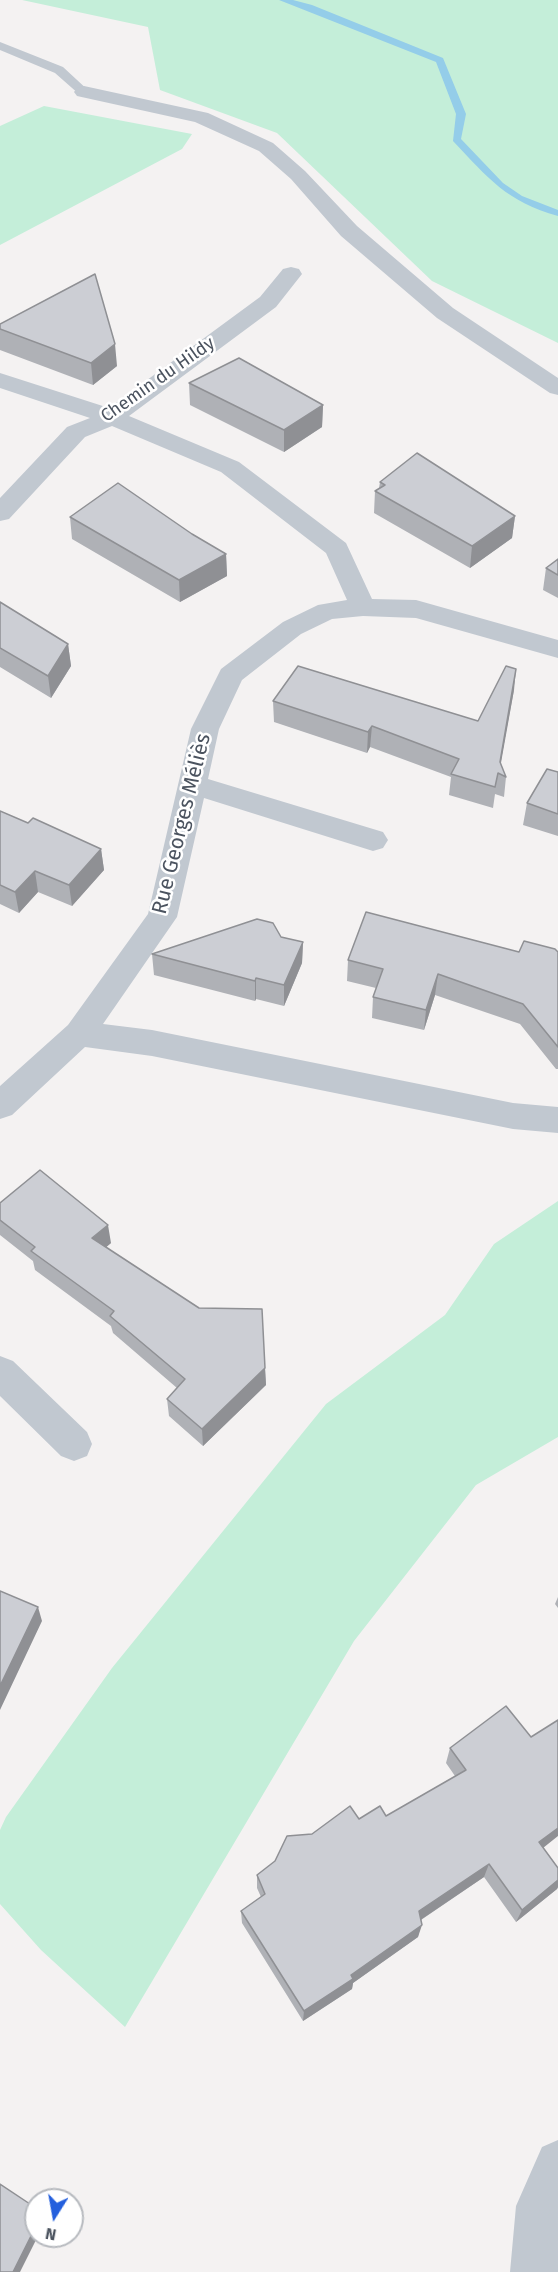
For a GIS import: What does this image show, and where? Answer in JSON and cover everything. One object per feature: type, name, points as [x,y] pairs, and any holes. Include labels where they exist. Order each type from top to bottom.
[{"type":"street","points":[[84,92],[201,117],[266,147],[298,175],[349,231],[445,313],[558,388]]},
{"type":"street","name":"Chemin du Hildy","points":[[0,513],[76,432],[112,417],[268,302],[291,274]]},
{"type":"street","points":[[0,380],[112,417],[230,467],[337,549],[363,607]]},
{"type":"street","name":"Rue Georges Méliès","points":[[0,1106],[79,1034],[162,917],[194,786],[205,729],[231,675],[292,628],[327,611],[363,607],[416,609],[558,649]]},
{"type":"street","points":[[194,786],[373,840]]},
{"type":"street","points":[[79,1034],[152,1043],[513,1116],[558,1120]]},
{"type":"street","points":[[0,1371],[74,1444]]},
{"type":"street","points":[[534,2272],[539,2206],[558,2163]]},
{"type":"lane","points":[[0,46],[59,70],[84,92]]},
{"type":"green space","points":[[22,0],[558,0],[558,343],[432,281],[277,133],[160,90],[148,27]]},
{"type":"green space","points":[[44,106],[192,134],[182,149],[0,245],[0,126]]},
{"type":"green space","points":[[558,1201],[558,1437],[476,1485],[354,1641],[125,2027],[41,1950],[0,1904],[0,1830],[6,1817],[112,1668],[326,1404],[445,1315],[494,1244]]},
{"type":"building","points":[[95,274],[115,344],[91,363],[0,329],[0,324]]},
{"type":"building","points":[[239,358],[323,405],[284,430],[189,383]]},
{"type":"building","points":[[417,453],[515,516],[472,546],[375,491],[385,485],[380,482]]},
{"type":"building","points":[[118,483],[192,534],[226,554],[179,580],[70,517]]},
{"type":"building","points":[[558,559],[558,575],[546,568]]},
{"type":"building","points":[[0,602],[68,644],[48,676],[0,648]]},
{"type":"building","points":[[298,666],[478,721],[506,666],[516,669],[500,762],[506,777],[498,773],[495,787],[451,774],[459,759],[372,726],[368,732],[273,701]]},
{"type":"building","points":[[547,769],[558,772],[558,814],[527,803]]},
{"type":"building","points":[[0,811],[28,823],[33,818],[101,849],[69,885],[35,871],[15,892],[0,885]]},
{"type":"building","points":[[366,912],[519,952],[524,941],[555,949],[558,952],[558,1047],[523,1004],[438,974],[426,1010],[373,997],[383,969],[348,960]]},
{"type":"building","points":[[257,919],[273,923],[281,937],[303,942],[284,985],[256,978],[255,981],[152,954]]},
{"type":"building","points":[[40,1170],[108,1225],[92,1238],[199,1308],[262,1309],[265,1368],[202,1429],[167,1399],[185,1379],[110,1316],[114,1311],[31,1251],[35,1247],[0,1220],[0,1203]]},
{"type":"building","points":[[0,1591],[38,1607],[0,1686]]},
{"type":"building","points":[[506,1706],[531,1737],[558,1720],[558,1828],[539,1842],[558,1868],[558,1880],[522,1910],[489,1864],[419,1911],[422,1925],[351,1975],[353,1979],[304,2011],[241,1911],[265,1894],[257,1875],[275,1861],[287,1836],[312,1834],[350,1806],[359,1819],[380,1806],[386,1816],[466,1770],[450,1748]]},
{"type":"building","points":[[0,2184],[24,2200],[25,2248],[13,2272],[0,2272]]},
{"type":"waterway","points":[[283,0],[309,7],[440,60],[461,114],[456,139],[500,185],[519,198],[558,213]]}]
